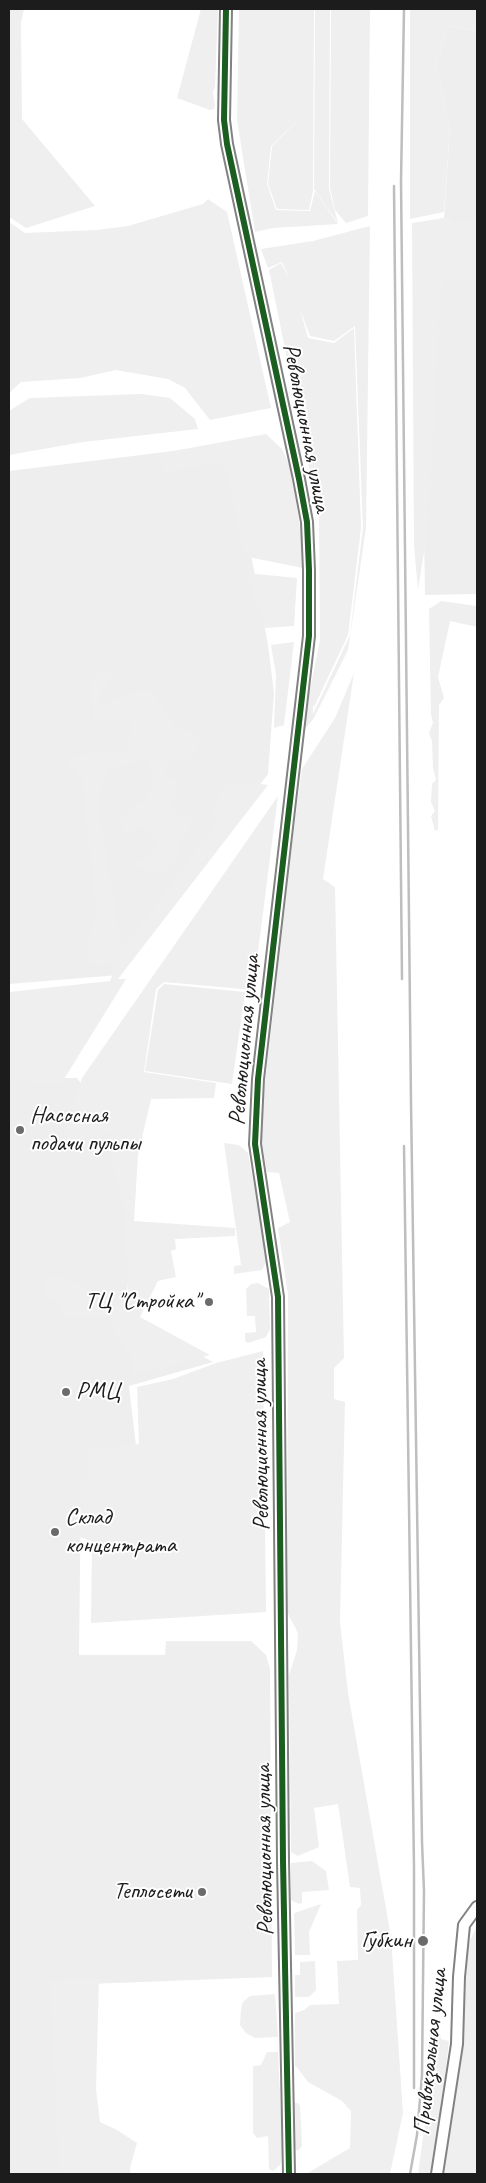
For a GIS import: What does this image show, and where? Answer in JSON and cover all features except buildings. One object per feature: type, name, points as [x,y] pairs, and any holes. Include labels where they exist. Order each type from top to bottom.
[{"type":"street","name":"Революционная улица","points":[[226,9],[224,110],[226,136],[239,205],[297,470],[306,522],[309,570],[309,636],[258,1079],[254,1144],[278,1297],[283,1831],[289,2174]]},
{"type":"street","name":"Привокзальная улица","points":[[438,2174],[457,2044],[459,1977],[464,1925],[477,1907]]},
{"type":"shaded area","points":[[9,9],[24,9],[21,23],[22,119],[95,206],[26,228],[9,217]]},
{"type":"shaded area","points":[[201,9],[218,9],[215,87],[213,92],[215,105],[214,109],[210,110],[177,98]]},
{"type":"shaded area","points":[[239,9],[314,9],[313,191],[309,210],[277,209],[268,184],[272,146],[305,113],[271,146],[267,184],[276,210],[310,211],[315,191],[338,224],[273,228],[255,232],[237,120]]},
{"type":"shaded area","points":[[315,9],[330,9],[329,189],[338,223],[314,189]]},
{"type":"shaded area","points":[[331,9],[370,9],[368,216],[346,223],[335,210],[330,188]]},
{"type":"shaded area","points":[[410,9],[477,9],[477,31],[448,26],[436,66],[450,127],[444,212],[410,219]]},
{"type":"shaded area","points":[[448,26],[477,31],[477,222],[452,222],[444,218],[450,127],[436,66]]},
{"type":"shaded area","points":[[208,199],[227,212],[271,408],[210,420],[185,388],[168,379],[116,370],[80,378],[21,382],[9,393],[9,222],[25,233],[97,230],[128,226],[203,204]]},
{"type":"shaded area","points":[[444,218],[452,222],[477,222],[477,280],[445,280],[441,285],[428,527],[418,590],[414,546],[412,223]]},
{"type":"shaded area","points":[[370,226],[366,528],[348,650],[314,718],[301,734],[320,640],[319,516],[269,270],[281,263],[289,278],[282,262],[268,268],[261,249],[313,241]],"holes":[[[300,309],[310,336],[334,341],[355,326],[363,527],[350,635],[313,714],[313,704],[314,707],[348,635],[361,528],[354,328],[334,343],[308,338]]]},
{"type":"shaded area","points":[[477,245],[477,594],[425,595],[420,278]]},
{"type":"shaded area","points":[[141,394],[170,398],[195,419],[198,429],[83,442],[9,455],[9,411],[30,398]]},
{"type":"shaded area","points":[[266,434],[282,449],[290,467],[302,539],[303,568],[243,556],[227,470],[218,462],[163,473],[157,454]]},
{"type":"shaded area","points":[[223,445],[233,458],[268,645],[274,693],[268,774],[119,975],[9,984],[9,471]]},
{"type":"shaded area","points":[[246,573],[297,578],[294,626],[265,628]]},
{"type":"shaded area","points":[[441,601],[477,606],[477,627],[450,621],[438,677],[444,698],[439,705],[438,830],[435,831],[431,816],[435,811],[431,802],[432,784],[436,780],[433,767],[432,741],[429,733],[433,723],[431,714],[429,609]]},
{"type":"shaded area","points":[[294,642],[284,725],[274,728],[276,675],[271,645]]},
{"type":"shaded area","points":[[109,669],[115,676],[102,689],[99,699],[104,705],[131,691],[152,690],[174,725],[192,731],[202,741],[193,758],[169,759],[163,778],[178,780],[176,796],[170,807],[176,814],[192,818],[188,832],[178,848],[177,863],[165,871],[148,873],[134,864],[149,855],[158,845],[148,831],[140,827],[125,834],[118,822],[126,811],[137,805],[149,794],[154,780],[150,772],[150,759],[141,760],[134,768],[129,761],[123,767],[109,766],[97,799],[121,943],[127,943],[216,823],[212,809],[219,793],[228,784],[247,782],[268,785],[118,979],[126,979],[61,1084],[9,1080],[9,992],[110,981],[116,967],[112,963],[103,967],[85,960],[88,954],[90,932],[97,916],[81,776],[70,766],[70,760],[86,753],[129,754],[131,719],[93,718],[90,687],[93,677]]},
{"type":"shaded area","points":[[354,673],[323,879],[335,887],[344,1358],[334,1368],[334,1399],[345,1402],[340,1622],[348,1693],[391,1937],[403,2113],[390,2174],[306,2174],[350,2148],[351,2111],[342,2101],[308,2082],[295,2065],[295,2013],[304,2010],[310,2005],[339,2004],[337,1961],[358,1960],[357,1910],[361,1905],[360,1888],[350,1887],[338,1804],[314,1808],[319,1847],[298,1856],[291,1852],[289,1675],[297,1650],[298,1633],[287,1612],[288,1295],[278,1228],[290,1222],[279,1173],[267,1172],[261,1140],[263,1102],[302,769],[335,718]]},
{"type":"shaded area","points":[[278,796],[253,990],[164,982],[156,989],[144,1072],[216,1083],[214,1098],[151,1099],[138,1155],[134,1221],[235,1228],[235,1236],[175,1239],[176,1249],[171,1251],[176,1277],[158,1281],[140,1317],[210,1355],[131,1375],[133,1361],[114,1333],[110,1317],[62,1317],[61,1301],[45,1299],[46,1277],[68,1278],[129,1310],[124,1207],[114,1171],[111,1132],[61,1142],[82,1078]]},
{"type":"shaded area","points":[[164,984],[245,992],[232,1084],[145,1071],[158,990]]},
{"type":"shaded area","points":[[77,1078],[135,1155],[126,1314],[213,1362],[129,1386],[136,1446],[89,1484],[81,1484],[79,1655],[165,1655],[166,1641],[251,1641],[266,1655],[270,1669],[272,1977],[62,1985],[68,2174],[9,2174],[9,1079]]},
{"type":"shaded area","points":[[224,1143],[239,1145],[248,1153],[267,1260],[262,1270],[234,1274],[234,1266],[241,1265]]},
{"type":"shaded area","points":[[258,1283],[269,1289],[270,1329],[266,1337],[248,1343],[245,1341],[245,1333],[256,1332],[255,1316],[247,1316],[246,1289],[251,1284]]},
{"type":"shaded area","points":[[263,1351],[266,1612],[91,1623],[92,1541],[80,1537],[79,1483],[87,1480],[88,1449],[139,1444],[137,1387],[173,1379],[216,1363]]},
{"type":"shaded area","points":[[312,1861],[326,1871],[329,1890],[302,1892],[302,1903],[299,1904],[291,1900],[291,1863]]},
{"type":"shaded area","points":[[321,1904],[309,1932],[310,1955],[295,1955],[294,1913]]},
{"type":"shaded area","points":[[477,1926],[477,2174],[444,2174],[463,2041],[468,1944]]},
{"type":"shaded area","points":[[315,1961],[316,1990],[309,1997],[295,1997],[295,1975],[300,1975],[300,1962]]},
{"type":"shaded area","points":[[99,1978],[96,2089],[100,2122],[137,2143],[130,2168],[131,2174],[59,2174],[50,1980]]},
{"type":"shaded area","points":[[275,1994],[278,2037],[255,2038],[246,2033],[240,2025],[243,2002],[250,1996]]},
{"type":"shaded area","points":[[429,2034],[440,2034],[441,2039],[449,2041],[434,2174],[418,2174],[428,2101]]},
{"type":"shaded area","points":[[267,2052],[278,2052],[283,2157],[280,2165],[273,2171],[269,2169],[268,2136],[257,2138],[253,2133],[253,2066],[261,2065]]},
{"type":"shaded area","points":[[294,2103],[298,2103],[300,2106],[302,2146],[298,2151],[294,2148],[292,2106]]},
{"type":"railway","points":[[404,9],[401,182],[411,1102],[424,1891],[422,2075],[417,2135],[410,2174]]},
{"type":"railway","points":[[394,186],[402,979]]},
{"type":"railway","points":[[404,1146],[414,1867],[414,2088]]},
{"type":"cycle path","points":[[226,9],[224,120],[227,144],[299,479],[307,522],[309,570],[309,636],[258,1079],[255,1144],[278,1297],[283,1861],[289,2174]]},
{"type":"place","name":"Насосная подачи пульпы","points":[[20,1130]]},
{"type":"place","name":"ТЦ \"Стройка\"","points":[[209,1302]]},
{"type":"place","name":"РМЦ","points":[[66,1392]]},
{"type":"place","name":"Склад концентрата","points":[[55,1532]]},
{"type":"place","name":"Теплосети","points":[[202,1892]]},
{"type":"place","name":"Губкин","points":[[423,1941]]}]
